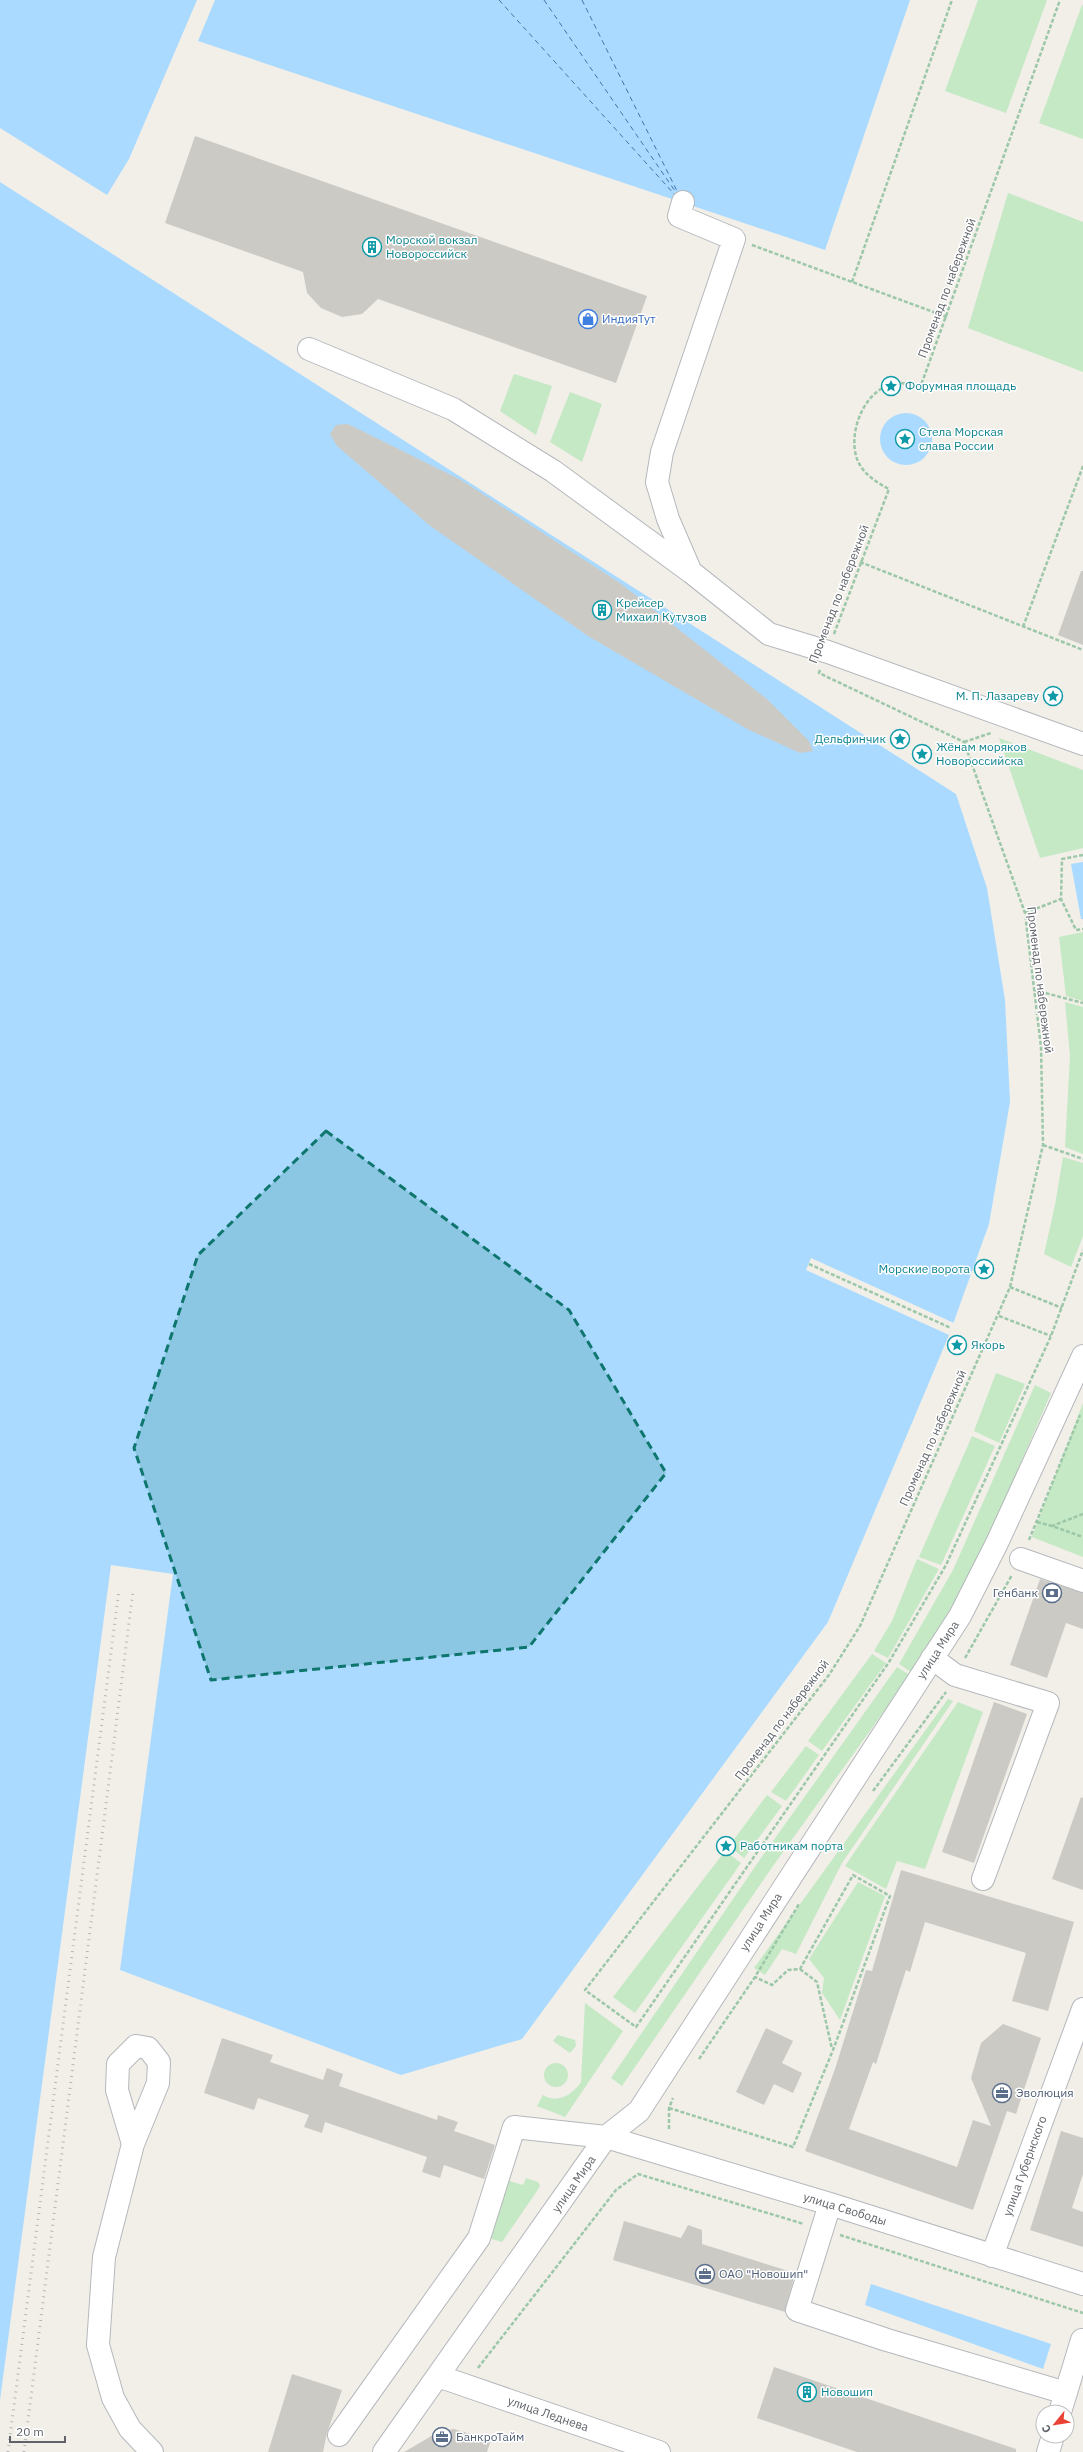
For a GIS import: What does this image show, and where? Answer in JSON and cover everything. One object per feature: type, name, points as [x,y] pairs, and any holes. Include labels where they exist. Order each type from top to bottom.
[{"type":"street","points":[[683,202],[679,216],[734,239],[662,452],[657,482],[668,519],[691,572]]},
{"type":"street","points":[[309,349],[453,409],[553,471],[691,572],[769,634],[828,652],[1083,744]]},
{"type":"street","name":"улица Мира","points":[[384,2452],[606,2138],[639,2111],[960,1616],[997,1543],[1083,1356]]},
{"type":"street","points":[[1021,1559],[1083,1581]]},
{"type":"street","points":[[932,1658],[955,1674],[1048,1703],[983,1879]]},
{"type":"street","name":"улица Губернского","points":[[992,2256],[1083,2009]]},
{"type":"street","name":"улица Свободы","points":[[340,2435],[479,2238],[514,2127],[606,2138],[830,2204],[1083,2284]]},
{"type":"street","points":[[133,2144],[104,2257],[98,2345],[113,2398],[130,2429],[152,2452]]},
{"type":"street","points":[[830,2204],[797,2310],[1063,2402],[1082,2340]]},
{"type":"street","name":"улица Леднева","points":[[438,2376],[658,2452]]},
{"type":"path","points":[[852,282],[952,0]]},
{"type":"path","name":"Променад по набережной","points":[[1051,1336],[946,1565],[889,1662],[636,2027],[585,1990],[829,1675],[860,1626],[999,1316],[1010,1287],[1043,1145],[1041,1047],[1025,913],[964,742],[819,673],[889,489],[871,479],[857,459],[854,439],[861,411],[878,390],[900,383],[920,388],[947,317],[1060,0]]},
{"type":"path","points":[[734,239],[947,317]]},
{"type":"path","points":[[1023,627],[1083,466]]},
{"type":"path","points":[[860,562],[1083,650]]},
{"type":"path","points":[[1083,855],[1062,859],[1061,899],[1076,930],[1083,929]]},
{"type":"path","points":[[1025,913],[1061,899]]},
{"type":"path","points":[[1034,990],[1083,1003]]},
{"type":"path","points":[[1043,1145],[1083,1159]]},
{"type":"path","points":[[999,1316],[1051,1336],[1083,1250]]},
{"type":"path","points":[[809,1264],[952,1328]]},
{"type":"path","points":[[1010,1287],[1062,1308]]},
{"type":"path","points":[[1052,1526],[1083,1514]]},
{"type":"path","points":[[1037,1522],[1083,1537]]},
{"type":"path","points":[[669,2108],[793,2147],[833,2050],[890,1896],[853,1876],[800,1969]]},
{"type":"path","points":[[755,1976],[772,1985],[788,1970],[800,1969],[818,1982],[833,2050]]},
{"type":"path","points":[[464,2385],[616,2190],[638,2174],[822,2230],[1083,2313]]},
{"type":"highlighted area","points":[[326,1131],[569,1310],[666,1473],[529,1647],[211,1680],[134,1448],[198,1255]]},
{"type":"green space","points":[[978,0],[1047,0],[1006,113],[945,91]]},
{"type":"green space","points":[[1083,5],[1083,139],[1039,123]]},
{"type":"green space","points":[[1008,193],[1083,222],[1083,372],[968,328]]},
{"type":"green space","points":[[514,374],[552,386],[536,435],[500,411]]},
{"type":"green space","points":[[570,392],[602,404],[582,462],[550,442]]},
{"type":"green space","points":[[999,738],[1083,770],[1083,848],[1040,858]]},
{"type":"green space","points":[[1083,932],[1083,1001],[1066,996],[1059,937]]},
{"type":"green space","points":[[1065,1002],[1083,1007],[1083,1154],[1065,1147],[1070,1056]]},
{"type":"green space","points":[[1063,1157],[1083,1163],[1083,1236],[1071,1267],[1044,1254],[1055,1205]]},
{"type":"green space","points":[[996,1373],[1025,1384],[999,1443],[974,1431]]},
{"type":"green space","points":[[1035,1385],[1051,1393],[971,1578],[911,1672],[899,1664],[953,1570]]},
{"type":"green space","points":[[1083,1403],[1083,1557],[1032,1537]]},
{"type":"green space","points":[[972,1436],[995,1446],[941,1565],[919,1557]]},
{"type":"green space","points":[[917,1559],[939,1569],[888,1658],[874,1651],[892,1621]]},
{"type":"green space","points":[[872,1654],[886,1663],[822,1751],[808,1741]]},
{"type":"green space","points":[[897,1667],[910,1675],[773,1866],[622,2086],[611,2078],[761,1858]]},
{"type":"green space","points":[[948,1699],[953,1701],[842,1863],[796,1954],[782,1949],[765,1975],[754,1968]]},
{"type":"green space","points":[[958,1702],[983,1712],[925,1869],[897,1861],[886,1889],[845,1866]]},
{"type":"green space","points":[[806,1746],[819,1755],[786,1801],[771,1792]]},
{"type":"green space","points":[[767,1795],[782,1806],[744,1858],[729,1846]]},
{"type":"green space","points":[[725,1851],[741,1863],[635,2013],[613,1997]]},
{"type":"green space","points":[[858,1882],[885,1896],[840,2020],[822,1993],[824,1978],[809,1959]]},
{"type":"green space","points":[[585,2003],[623,2031],[565,2117],[537,2106],[543,2095],[554,2099],[564,2097],[573,2091],[581,2082]]},
{"type":"green space","points":[[558,2035],[575,2040],[576,2046],[570,2053],[553,2041]]},
{"type":"green space","points":[[556,2063],[564,2067],[568,2075],[564,2083],[556,2087],[548,2083],[544,2075],[548,2067]]},
{"type":"green space","points":[[526,2178],[538,2182],[540,2186],[502,2242],[485,2237],[509,2181],[523,2185]]},
{"type":"water","points":[[0,0],[197,0],[129,159],[107,195],[0,128]]},
{"type":"water","points":[[215,0],[910,0],[825,250],[198,41]]},
{"type":"water","points":[[0,182],[956,794],[987,888],[1005,1000],[1010,1102],[989,1224],[949,1335],[828,1622],[522,2039],[401,2075],[120,1970],[173,1574],[111,1565],[0,2400]]},
{"type":"water","points":[[901,413],[911,413],[920,417],[928,425],[932,434],[932,444],[928,453],[920,461],[911,465],[901,465],[892,461],[884,453],[880,444],[880,434],[884,425],[892,417]]},
{"type":"water","points":[[1083,862],[1083,919],[1081,919],[1071,864]]},
{"type":"water","points":[[871,2284],[1051,2344],[1043,2369],[865,2305]]},
{"type":"pier","points":[[811,1258],[954,1323],[949,1335],[806,1270]]},
{"type":"building","name":"Морской вокзал Новороссийск","points":[[195,136],[647,296],[616,383],[378,299],[362,314],[342,317],[321,308],[307,293],[303,272],[165,223]]},
{"type":"building","name":"Крейсер Михаил Кутузов","points":[[348,424],[461,480],[620,583],[768,700],[809,741],[813,751],[800,753],[749,730],[588,636],[429,525],[337,446],[330,434],[336,425]]},
{"type":"building","points":[[1081,571],[1083,571],[1083,645],[1058,635]]},
{"type":"building","points":[[1040,1579],[1083,1593],[1083,1629],[1066,1623],[1047,1678],[1010,1665]]},
{"type":"building","points":[[994,1702],[1027,1714],[974,1863],[942,1852]]},
{"type":"building","points":[[1081,1797],[1083,1798],[1083,1890],[1052,1879]]},
{"type":"building","points":[[901,1870],[1074,1922],[1048,2011],[1012,2001],[1026,1953],[925,1922],[910,1972],[906,1970],[876,2064],[873,2062],[849,2129],[957,2167],[973,2120],[991,2126],[971,2078],[981,2043],[1003,2024],[1041,2038],[1016,2114],[1007,2111],[973,2210],[805,2151],[835,2069],[866,1970],[872,1971]]},
{"type":"building","points":[[766,2028],[793,2041],[782,2063],[802,2073],[793,2093],[774,2084],[764,2105],[736,2092]]},
{"type":"building","points":[[222,2038],[273,2055],[270,2062],[323,2080],[327,2068],[343,2074],[339,2086],[437,2120],[438,2115],[458,2122],[454,2131],[495,2145],[484,2179],[444,2165],[440,2178],[422,2172],[427,2157],[325,2122],[322,2133],[304,2127],[309,2115],[258,2098],[254,2110],[204,2093]]},
{"type":"building","points":[[1061,2131],[1083,2138],[1083,2174],[1072,2208],[1083,2212],[1083,2247],[1030,2230]]},
{"type":"building","points":[[624,2221],[681,2238],[688,2225],[702,2230],[702,2244],[795,2273],[785,2312],[613,2260]]},
{"type":"building","name":"Новошип","points":[[774,2367],[1016,2449],[1016,2452],[857,2452],[757,2418]]},
{"type":"building","points":[[292,2374],[342,2390],[327,2433],[323,2452],[268,2452]]},
{"type":"building","points":[[454,2429],[491,2440],[487,2452],[404,2452],[440,2431]]},
{"type":"ferry route","points":[[499,0],[675,195]]},
{"type":"ferry route","points":[[544,0],[677,194]]},
{"type":"ferry route","points":[[582,0],[678,193]]},
{"type":"railway","points":[[8,2452],[119,1590]]},
{"type":"railway","points":[[24,2452],[133,1591]]},
{"type":"place","name":"Морской вокзал Новороссийск","points":[[372,247]]},
{"type":"place","name":"ИндияТут","points":[[588,319]]},
{"type":"place","name":"Форумная площадь","points":[[891,386]]},
{"type":"place","name":"Стела Морская слава России","points":[[905,439]]},
{"type":"place","name":"Крейсер Михаил Кутузов","points":[[602,610]]},
{"type":"place","name":"М. П. Лазареву","points":[[1053,696]]},
{"type":"place","name":"Дельфинчик","points":[[900,739]]},
{"type":"place","name":"Жёнам моряков Новороссийска","points":[[922,754]]},
{"type":"place","name":"Морские ворота","points":[[984,1269]]},
{"type":"place","name":"Якорь","points":[[957,1345]]},
{"type":"place","name":"Генбанк","points":[[1052,1593]]},
{"type":"place","name":"Работникам порта","points":[[726,1846]]},
{"type":"place","name":"Эволюция","points":[[1002,2093]]},
{"type":"place","name":"ОАО \"Новошип\"","points":[[705,2274]]},
{"type":"place","name":"Новошип","points":[[807,2392]]},
{"type":"place","name":"БанкроТайм","points":[[442,2437]]}]
